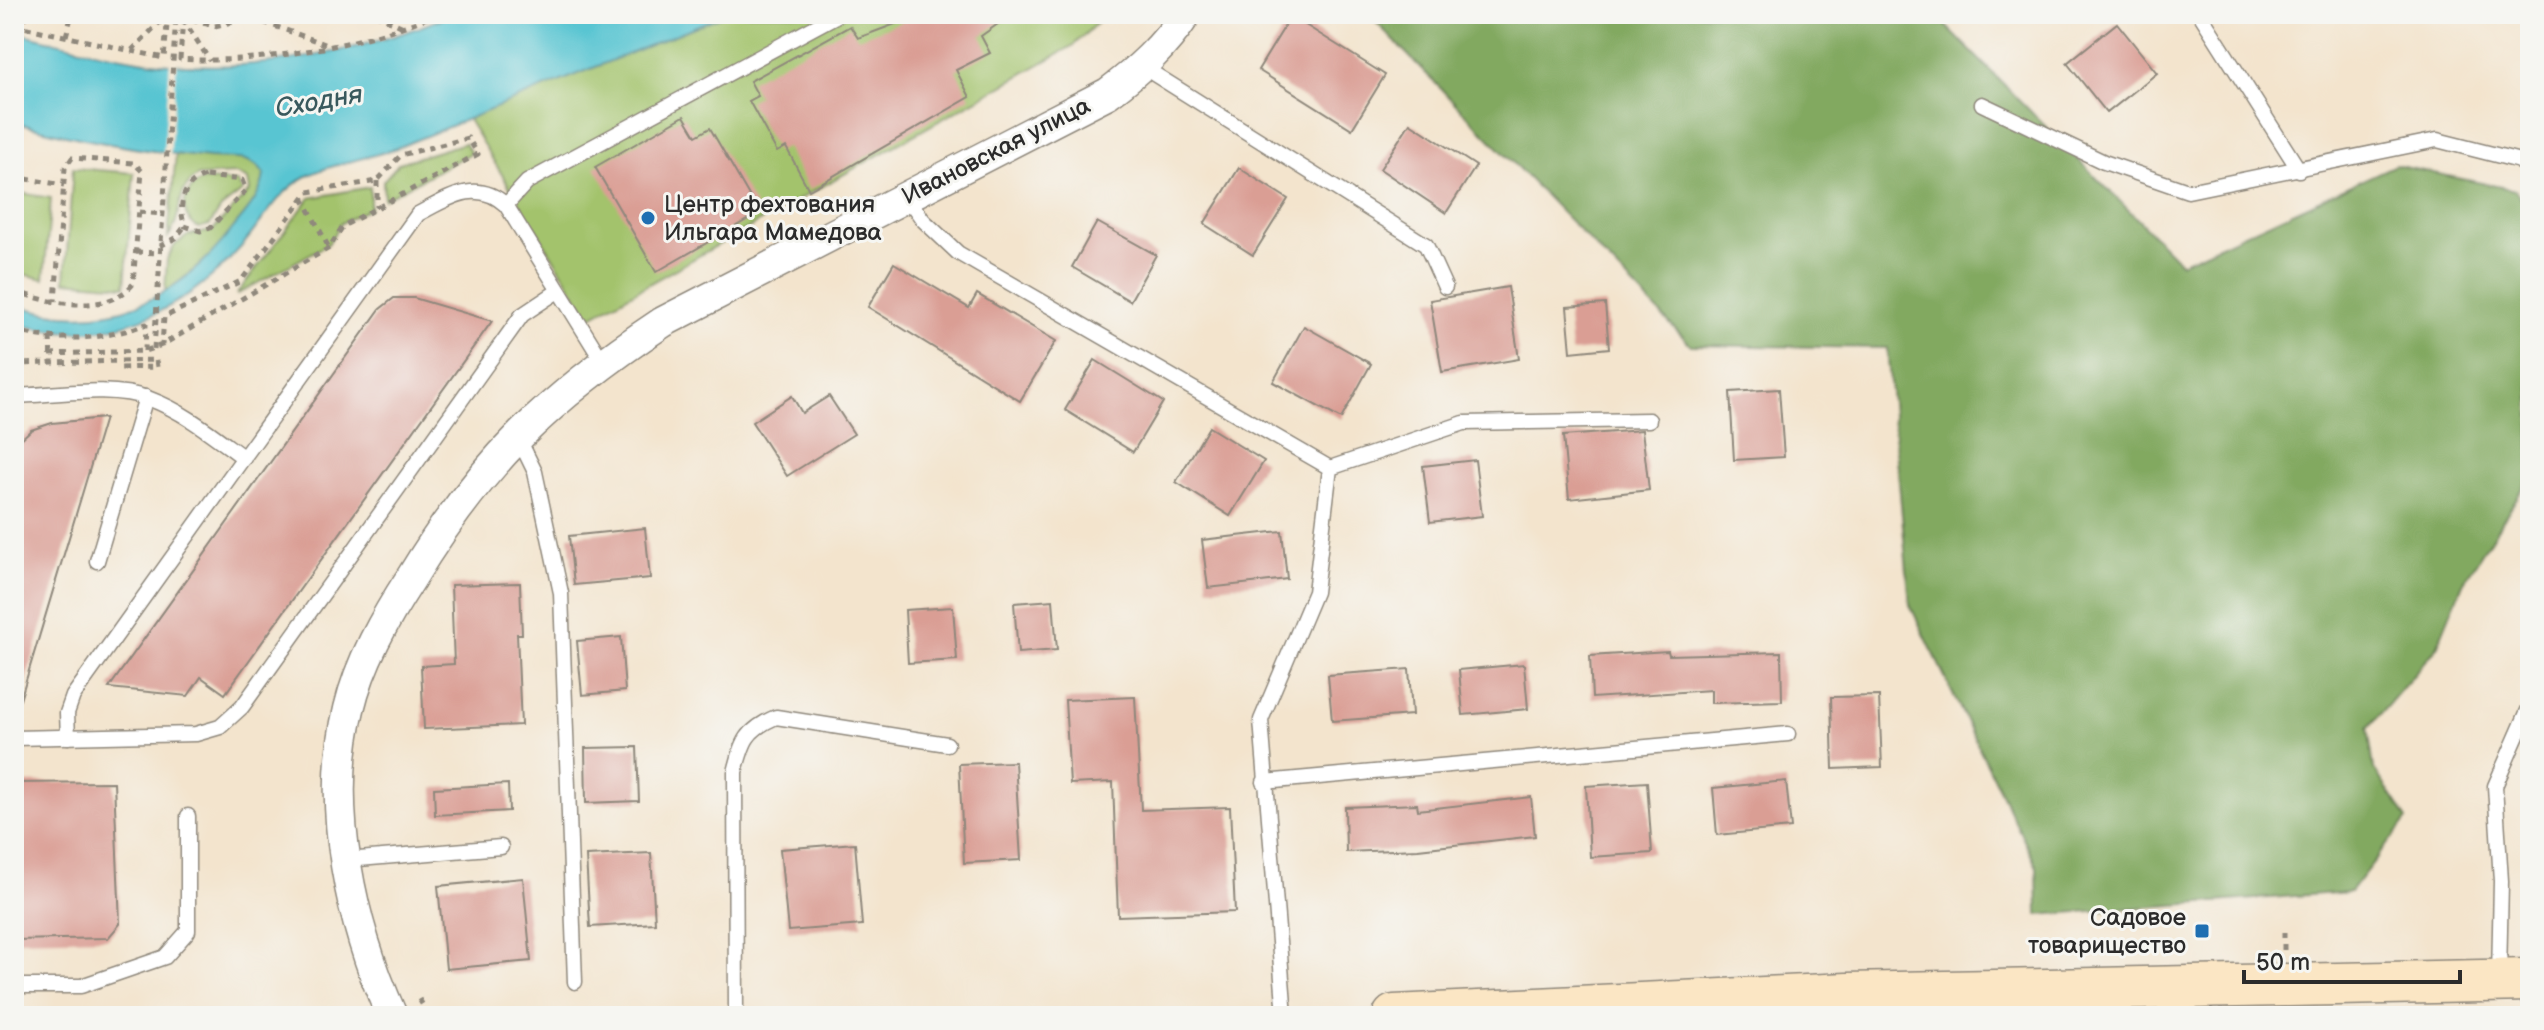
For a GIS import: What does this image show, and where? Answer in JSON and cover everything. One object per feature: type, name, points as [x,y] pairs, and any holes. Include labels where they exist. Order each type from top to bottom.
[{"type":"main road","points":[[1394,1016],[1848,998],[1916,999],[2515,981]]},
{"type":"street","name":"Ивановская улица","points":[[392,1016],[368,953],[347,860],[340,809],[342,753],[349,709],[362,668],[390,612],[441,528],[517,435],[603,362],[663,322],[1108,93],[1143,67],[1170,38],[1186,14]]},
{"type":"lane","points":[[506,205],[527,182],[839,14]]},
{"type":"lane","points":[[2200,14],[2299,170]]},
{"type":"lane","points":[[1143,67],[1426,245],[1445,287]]},
{"type":"lane","points":[[1982,104],[2104,162],[2188,191],[2437,140],[2520,161],[2530,171]]},
{"type":"lane","points":[[68,737],[67,713],[73,696],[418,214],[460,192],[480,190],[495,195],[506,205],[603,362]]},
{"type":"lane","points":[[907,197],[923,220],[958,253],[1330,468],[1464,423],[1649,420]]},
{"type":"lane","points":[[14,738],[196,734],[220,727],[242,707],[522,315],[558,291]]},
{"type":"lane","points":[[14,396],[111,392],[146,397],[179,412],[244,458]]},
{"type":"lane","points":[[97,561],[146,397]]},
{"type":"lane","points":[[517,435],[535,472],[561,593],[575,982]]},
{"type":"lane","points":[[1285,1016],[1261,720],[1315,592],[1330,468]]},
{"type":"lane","points":[[2515,981],[2501,881],[2495,786],[2530,706]]},
{"type":"lane","points":[[736,1016],[735,772],[741,748],[753,727],[776,717],[947,744]]},
{"type":"lane","points":[[1264,782],[1788,734]]},
{"type":"lane","points":[[14,986],[81,986],[165,957],[188,931],[188,816]]},
{"type":"lane","points":[[347,860],[501,847]]},
{"type":"path","points":[[25,14],[26,27]]},
{"type":"path","points":[[66,36],[72,14]]},
{"type":"path","points":[[14,25],[164,58],[168,14]]},
{"type":"path","points":[[131,50],[168,14]]},
{"type":"path","points":[[168,14],[215,26],[265,14]]},
{"type":"path","points":[[375,14],[403,27]]},
{"type":"path","points":[[179,17],[180,59],[211,61],[276,57],[403,27],[436,14]]},
{"type":"path","points":[[154,349],[174,43],[179,17]]},
{"type":"path","points":[[179,17],[211,61]]},
{"type":"path","points":[[251,17],[327,45]]},
{"type":"path","points":[[50,354],[145,351],[162,345],[329,248],[343,226],[478,154],[468,138],[401,155],[377,181],[308,192],[241,281],[164,317],[162,345]]},
{"type":"path","points":[[14,291],[55,301],[108,301],[125,294],[133,284],[142,171],[134,163],[72,158],[65,168],[55,301]]},
{"type":"path","points":[[14,177],[64,185]]},
{"type":"path","points":[[160,246],[176,238],[185,226],[182,200],[197,179],[234,178],[245,182],[244,194],[225,209],[210,228],[200,231],[185,226]]},
{"type":"path","points":[[377,181],[377,208]]},
{"type":"path","points":[[303,198],[329,248]]},
{"type":"path","points":[[139,212],[162,214]]},
{"type":"path","points":[[136,252],[160,253]]},
{"type":"path","points":[[14,330],[66,339],[128,331],[146,324],[145,351]]},
{"type":"path","points":[[50,337],[51,363]]},
{"type":"path","points":[[14,364],[156,360],[157,367],[42,370],[43,395]]},
{"type":"path","points":[[2284,932],[2284,956]]},
{"type":"green space","name":"Центр фехтования Ильгара Мамедова","points":[[726,14],[1106,14],[1074,45],[590,317],[467,118]]},
{"type":"green space","points":[[1368,14],[1934,14],[2181,263],[2395,165],[2515,190],[2530,213],[2530,477],[2463,583],[2436,649],[2368,728],[2374,769],[2407,819],[2350,892],[2038,915],[2037,867],[1910,605],[1887,348],[1691,345]]},
{"type":"green space","points":[[465,143],[471,153],[384,199],[383,181],[399,163]]},
{"type":"green space","points":[[176,154],[246,159],[254,161],[265,174],[261,190],[240,224],[210,256],[165,292],[167,259],[175,245],[189,235],[212,231],[250,191],[248,180],[236,174],[198,176],[185,189],[168,237]]},
{"type":"green space","points":[[73,168],[134,173],[125,286],[65,281]]},
{"type":"green space","points":[[204,180],[237,182],[243,191],[221,208],[210,225],[198,228],[187,216],[185,202],[191,189]]},
{"type":"green space","points":[[370,187],[370,208],[341,223],[328,244],[236,295],[310,198]]},
{"type":"green space","points":[[14,192],[51,198],[44,279],[14,272]]},
{"type":"water","name":"Сходня","points":[[452,14],[726,14],[399,147],[307,176],[287,190],[218,271],[193,291],[139,320],[79,332],[47,330],[14,323],[14,304],[47,313],[79,316],[109,313],[138,305],[164,292],[212,253],[253,202],[264,174],[259,167],[246,160],[135,148],[14,122],[14,32],[152,62],[227,65],[305,58],[344,50],[418,28]]},
{"type":"pier","points":[[170,60],[177,60],[170,158],[163,157]]},
{"type":"building","points":[[922,14],[1012,14],[981,36],[990,53],[956,70],[970,97],[809,190],[786,147],[777,152],[749,101],[758,96],[750,81],[850,26],[858,38]]},
{"type":"building","points":[[1291,16],[1385,75],[1352,129],[1258,70]]},
{"type":"building","points":[[2117,23],[2157,73],[2107,113],[2067,63]]},
{"type":"building","points":[[684,116],[696,136],[710,128],[759,213],[656,272],[595,167]]},
{"type":"building","points":[[1410,123],[1476,166],[1446,213],[1380,169]]},
{"type":"building","points":[[1239,168],[1288,199],[1253,255],[1204,224]]},
{"type":"building","points":[[1097,222],[1156,255],[1130,301],[1072,267]]},
{"type":"building","points":[[894,263],[969,308],[977,294],[1056,341],[1020,401],[868,307]]},
{"type":"building","points":[[1508,287],[1519,359],[1442,372],[1430,300]]},
{"type":"building","points":[[394,298],[414,298],[492,321],[225,694],[201,677],[188,696],[109,688],[380,309]]},
{"type":"building","points":[[1605,304],[1609,348],[1571,352],[1567,307]]},
{"type":"building","points":[[1304,326],[1371,364],[1341,419],[1273,382]]},
{"type":"building","points":[[1095,360],[1163,402],[1133,452],[1065,410]]},
{"type":"building","points":[[1779,389],[1784,457],[1734,460],[1730,392]]},
{"type":"building","points":[[792,396],[802,413],[829,396],[854,434],[787,476],[752,422]]},
{"type":"building","points":[[105,418],[20,700],[14,699],[14,457],[19,441],[31,430],[52,423]]},
{"type":"building","points":[[1209,427],[1264,461],[1230,516],[1176,482]]},
{"type":"building","points":[[1642,430],[1649,490],[1569,499],[1563,436]]},
{"type":"building","points":[[1475,460],[1482,516],[1430,522],[1423,466]]},
{"type":"building","points":[[645,528],[650,578],[574,585],[569,536]]},
{"type":"building","points":[[1282,531],[1287,579],[1208,588],[1202,540]]},
{"type":"building","points":[[520,583],[522,634],[517,634],[521,725],[424,729],[421,666],[454,664],[451,585]]},
{"type":"building","points":[[1053,600],[1057,650],[1018,653],[1014,603]]},
{"type":"building","points":[[953,607],[957,660],[908,663],[905,610]]},
{"type":"building","points":[[621,637],[625,691],[582,695],[577,641]]},
{"type":"building","points":[[1668,651],[1669,655],[1781,652],[1782,701],[1711,703],[1711,690],[1592,698],[1590,656]]},
{"type":"building","points":[[1524,664],[1528,709],[1463,715],[1459,670]]},
{"type":"building","points":[[1409,669],[1412,715],[1332,721],[1328,675]]},
{"type":"building","points":[[1879,696],[1882,767],[1833,769],[1831,697]]},
{"type":"building","points":[[1135,697],[1141,810],[1230,807],[1235,912],[1118,916],[1113,782],[1070,784],[1065,700]]},
{"type":"building","points":[[637,747],[639,801],[586,803],[585,748]]},
{"type":"building","points":[[1015,762],[1021,860],[964,863],[959,764]]},
{"type":"building","points":[[1786,781],[1791,828],[1717,835],[1713,788]]},
{"type":"building","points":[[114,782],[120,924],[108,938],[14,940],[14,783]]},
{"type":"building","points":[[1647,782],[1652,853],[1590,857],[1586,786]]},
{"type":"building","points":[[508,784],[509,811],[435,815],[434,788]]},
{"type":"building","points":[[1531,797],[1535,836],[1418,849],[1346,852],[1345,807],[1417,804],[1418,810]]},
{"type":"building","points":[[855,843],[862,925],[788,931],[780,849]]},
{"type":"building","points":[[651,853],[655,923],[590,927],[586,856]]},
{"type":"building","points":[[523,878],[531,961],[446,969],[438,886]]},
{"type":"place","name":"Центр фехтования Ильгара Мамедова","points":[[648,218]]},
{"type":"place","name":"Садовое товарищество","points":[[2202,931]]}]
